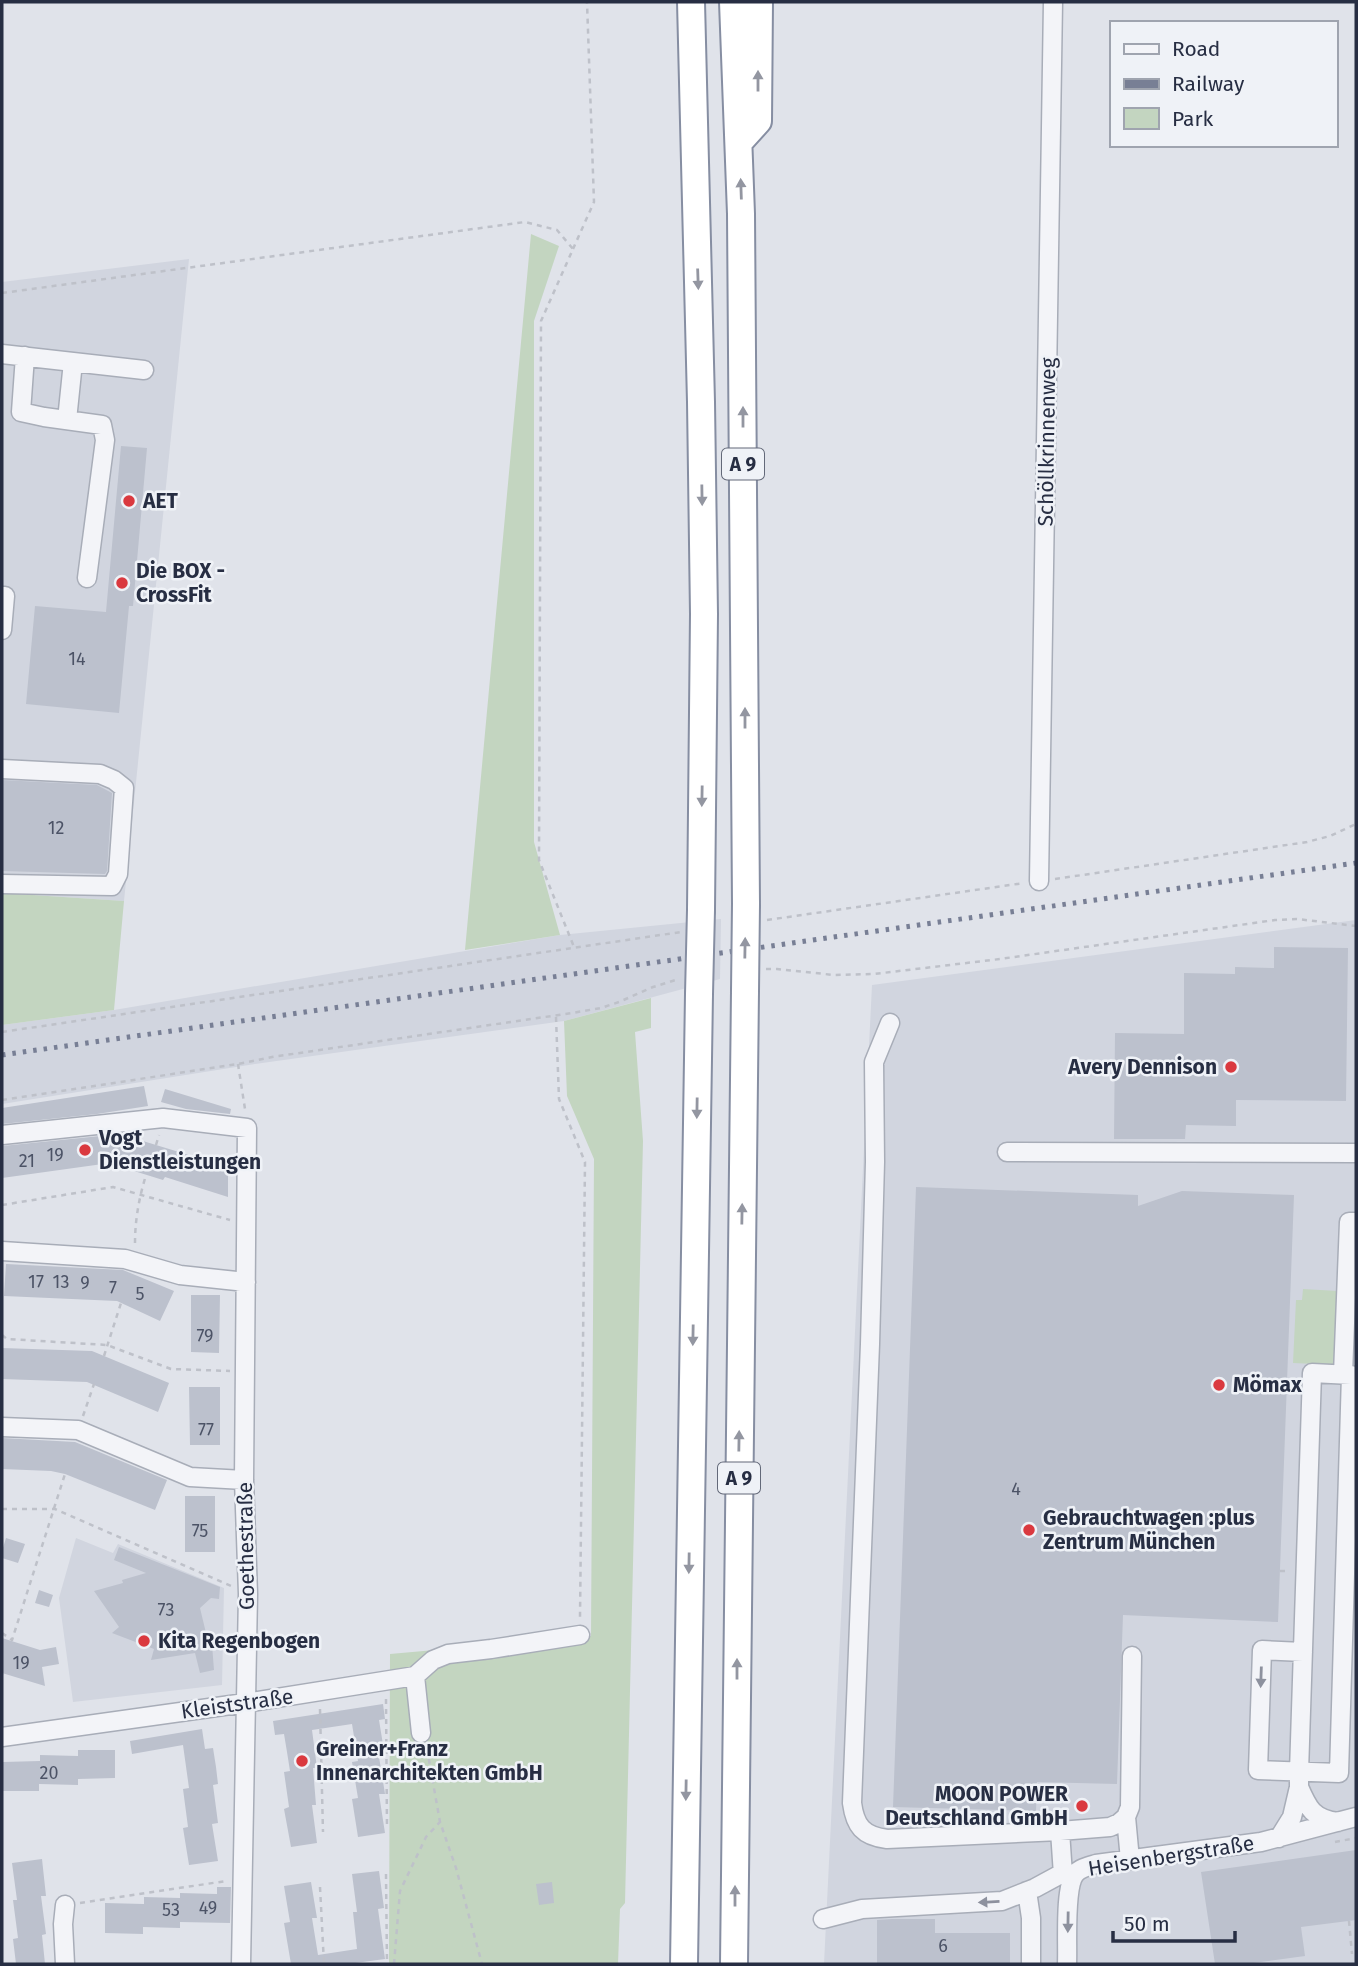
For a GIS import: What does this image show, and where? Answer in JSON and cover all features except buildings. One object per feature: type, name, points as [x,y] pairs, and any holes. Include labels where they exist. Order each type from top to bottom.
[{"type":"highway","points":[[682,2],[692,64]]},
{"type":"highway","name":"A 9","points":[[684,1964],[704,614],[691,2]]},
{"type":"highway","name":"A 9","points":[[733,2],[741,214],[756,912],[745,991],[734,1964]]},
{"type":"highway","points":[[739,142],[758,121],[759,2]]},
{"type":"street","name":"Schöllkrinnenweg","points":[[1039,881],[1053,2]]},
{"type":"street","points":[[2,354],[144,370]]},
{"type":"street","points":[[25,356],[21,412],[102,425],[105,440],[87,578]]},
{"type":"street","points":[[66,421],[73,362]]},
{"type":"street","points":[[2,596],[5,596],[2,631]]},
{"type":"street","points":[[2,769],[100,774],[114,779],[124,788],[118,874],[112,886],[2,884]]},
{"type":"street","points":[[890,1023],[874,1062],[872,1279],[853,1816],[867,1834],[887,1839],[1110,1827],[1126,1817]]},
{"type":"street","points":[[2,1135],[163,1118],[247,1128]]},
{"type":"street","name":"Goethestraße","points":[[241,1964],[248,1594],[244,1480],[247,1128]]},
{"type":"street","points":[[1007,1152],[1356,1153]]},
{"type":"street","points":[[1343,1374],[1349,1222],[1356,1222]]},
{"type":"street","points":[[2,1251],[125,1259],[180,1275],[246,1282]]},
{"type":"street","points":[[1279,1838],[1292,1817],[1299,1779],[1312,1373],[1351,1375],[1339,1773],[1299,1779],[1258,1770],[1262,1650],[1303,1652]]},
{"type":"street","points":[[2,1427],[78,1430],[190,1477],[244,1480]]},
{"type":"street","points":[[421,1733],[415,1676],[433,1660],[447,1654],[580,1635]]},
{"type":"street","points":[[1130,1860],[1126,1817],[1130,1807],[1132,1656]]},
{"type":"street","name":"Kleiststraße","points":[[2,1737],[415,1676]]},
{"type":"street","points":[[1299,1779],[1309,1809],[1325,1821],[1338,1822]]},
{"type":"street","name":"Heisenbergstraße","points":[[1067,1964],[1069,1874],[1096,1864],[1261,1842],[1356,1817]]},
{"type":"street","points":[[823,1919],[862,1909],[1002,1901],[1069,1874],[1060,1831]]},
{"type":"street","points":[[1027,1891],[1031,1918],[1031,1964]]},
{"type":"street","points":[[65,1905],[65,1964]]},
{"type":"path","points":[[574,947],[539,860],[541,321],[594,202],[587,2]]},
{"type":"path","points":[[2,293],[525,222],[557,230],[573,249]]},
{"type":"path","points":[[756,912],[1039,881],[1307,842],[1356,824]]},
{"type":"path","points":[[2,1032],[683,931]]},
{"type":"path","points":[[556,1016],[559,1099],[585,1162],[580,1635]]},
{"type":"path","points":[[238,1064],[247,1128]]},
{"type":"path","points":[[135,1263],[135,1225],[146,1175]]},
{"type":"path","points":[[2,1205],[113,1187],[246,1225]]},
{"type":"path","points":[[104,1356],[121,1303]]},
{"type":"path","points":[[2,1335],[7,1339],[107,1345],[171,1369],[244,1372]]},
{"type":"path","points":[[2,1633],[12,1640],[65,1474]]},
{"type":"path","points":[[2,1509],[55,1509],[248,1594]]},
{"type":"path","points":[[386,1681],[387,1829]]},
{"type":"path","points":[[319,1691],[323,1832]]},
{"type":"path","points":[[421,1733],[424,1735],[440,1822],[456,1868],[482,1964]]},
{"type":"path","points":[[394,1964],[400,1891],[426,1837],[440,1822]]},
{"type":"path","points":[[386,1874],[387,1964]]},
{"type":"path","points":[[65,1905],[243,1879]]},
{"type":"path","points":[[320,1887],[324,1964]]},
{"type":"path","points":[[1349,1921],[1352,1954]]},
{"type":"shaded area","points":[[189,259],[124,901],[2,893],[2,282]]},
{"type":"shaded area","points":[[721,919],[720,979],[564,1021],[255,1064],[2,1104],[2,1025],[114,1010],[560,935]]},
{"type":"shaded area","points":[[1356,920],[1356,1964],[824,1964],[872,985]]},
{"type":"shaded area","name":"Kita Regenbogen","points":[[76,1538],[113,1553],[118,1544],[224,1588],[222,1685],[73,1702],[59,1598]]},
{"type":"green space","points":[[531,234],[559,246],[534,321],[534,842],[560,935],[465,950]]},
{"type":"green space","points":[[2,893],[124,901],[114,1010],[2,1025]]},
{"type":"green space","points":[[651,998],[651,1028],[635,1032],[643,1141],[625,1903],[620,1909],[618,1964],[389,1964],[390,1654],[591,1636],[594,1159],[567,1096],[564,1021]]},
{"type":"green space","points":[[1303,1289],[1338,1291],[1335,1365],[1293,1363],[1296,1300],[1302,1300]]},
{"type":"railway","points":[[2,1055],[1356,863]]},
{"type":"place","name":"AET","points":[[129,501]]},
{"type":"place","name":"Die BOX - CrossFit","points":[[122,583]]},
{"type":"place","name":"Avery Dennison","points":[[1231,1067]]},
{"type":"place","name":"Vogt Dienstleistungen","points":[[85,1150]]},
{"type":"place","name":"Mömax","points":[[1219,1385]]},
{"type":"place","name":"Gebrauchtwagen :plus Zentrum München","points":[[1029,1530]]},
{"type":"place","name":"Kita Regenbogen","points":[[144,1641]]},
{"type":"place","name":"Greiner+Franz Innenarchitekten GmbH","points":[[302,1761]]},
{"type":"place","name":"MOON POWER Deutschland GmbH","points":[[1082,1806]]}]
